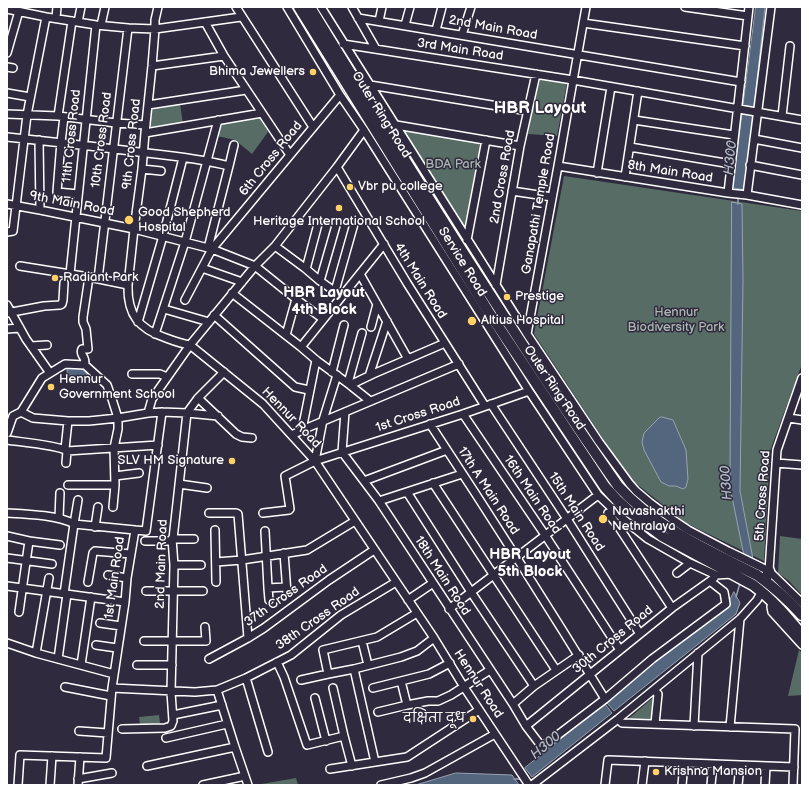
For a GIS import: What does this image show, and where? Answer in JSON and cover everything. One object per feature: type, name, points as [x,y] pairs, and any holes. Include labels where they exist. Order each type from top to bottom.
[{"type":"highway","name":"Outer Ring Road","points":[[299,7],[488,311],[605,487],[616,500],[662,536],[732,574],[760,578]]},
{"type":"highway","name":"Outer Ring Road","points":[[310,7],[439,215],[524,348],[618,486],[638,506],[667,528],[760,578],[782,595],[802,615]]},
{"type":"highway","name":"Outer Ring Road","points":[[760,578],[762,591],[802,635]]},
{"type":"street","points":[[56,18],[57,7]]},
{"type":"street","points":[[78,194],[57,192],[61,142],[61,117],[75,22],[81,7]]},
{"type":"street","name":"11th Cross Road","points":[[70,274],[86,120],[99,25],[105,7]]},
{"type":"street","name":"9th Cross Road","points":[[128,285],[144,152],[155,20],[158,7]]},
{"type":"street","points":[[236,7],[313,127]]},
{"type":"street","name":"Service Road","points":[[287,7],[340,94],[529,391],[598,495],[622,518],[648,539],[690,563],[716,575],[732,574]]},
{"type":"street","name":"Service Road","points":[[321,7],[527,334],[599,442],[629,483],[636,491],[673,520],[688,530],[747,560],[760,578],[802,603]]},
{"type":"street","points":[[379,20],[382,7]]},
{"type":"street","points":[[405,25],[410,7]]},
{"type":"street","points":[[436,30],[442,7]]},
{"type":"street","points":[[462,35],[472,7]]},
{"type":"street","name":"Ganapathi Temple Road","points":[[527,334],[586,7]]},
{"type":"street","points":[[685,7],[748,16]]},
{"type":"street","points":[[728,193],[749,7]]},
{"type":"street","points":[[747,195],[771,7]]},
{"type":"street","points":[[7,9],[75,22],[128,28],[155,29],[241,17]]},
{"type":"street","points":[[7,53],[19,11]]},
{"type":"street","points":[[355,11],[376,49]]},
{"type":"street","name":"2nd Main Road","points":[[355,11],[379,20],[578,54]]},
{"type":"street","points":[[7,232],[12,231],[27,115],[46,17]]},
{"type":"street","points":[[205,22],[224,56],[290,155]]},
{"type":"street","points":[[583,23],[745,46]]},
{"type":"street","name":"10th Cross Road","points":[[98,279],[128,28]]},
{"type":"street","name":"3rd Main Road","points":[[343,44],[611,86],[802,120]]},
{"type":"street","points":[[782,116],[790,46]]},
{"type":"street","points":[[578,54],[740,82]]},
{"type":"street","points":[[152,66],[224,56]]},
{"type":"street","name":"2nd Cross Road","points":[[496,285],[520,146],[536,74]]},
{"type":"street","points":[[370,85],[528,111]]},
{"type":"street","points":[[598,172],[611,86]]},
{"type":"street","points":[[148,105],[246,90]]},
{"type":"street","points":[[625,177],[638,91]]},
{"type":"street","points":[[7,93],[30,97]]},
{"type":"street","name":"6th Cross Road","points":[[186,300],[210,248],[340,94]]},
{"type":"street","points":[[145,133],[262,113]]},
{"type":"street","points":[[7,114],[61,117],[146,125]]},
{"type":"street","points":[[155,334],[185,242],[218,120]]},
{"type":"street","points":[[634,120],[734,135]]},
{"type":"street","points":[[396,126],[520,146]]},
{"type":"street","points":[[148,413],[152,399],[190,345],[255,266],[275,246],[364,130]]},
{"type":"street","points":[[7,137],[144,152],[208,161],[229,166]]},
{"type":"street","points":[[754,139],[802,148]]},
{"type":"street","points":[[39,140],[40,210]]},
{"type":"street","points":[[468,240],[486,140]]},
{"type":"street","points":[[210,248],[234,145]]},
{"type":"street","points":[[630,147],[731,164]]},
{"type":"street","points":[[138,322],[163,236],[183,158]]},
{"type":"street","points":[[750,165],[802,176]]},
{"type":"street","name":"8th Main Road","points":[[558,166],[802,205]]},
{"type":"street","name":"4th Main Road","points":[[337,167],[411,290],[459,364],[488,405]]},
{"type":"street","points":[[142,169],[161,171]]},
{"type":"street","points":[[512,191],[552,197]]},
{"type":"street","name":"9th Main Road","points":[[7,204],[104,222],[210,248],[255,266],[324,319]]},
{"type":"street","points":[[320,281],[337,222]]},
{"type":"street","points":[[306,269],[318,224]]},
{"type":"street","points":[[335,291],[354,224]]},
{"type":"street","points":[[301,347],[384,244]]},
{"type":"street","points":[[275,246],[341,297]]},
{"type":"street","points":[[20,266],[89,276],[128,285],[131,311],[138,322],[155,334],[190,345]]},
{"type":"street","points":[[202,268],[242,282]]},
{"type":"street","points":[[360,274],[408,359]]},
{"type":"street","points":[[89,276],[83,317],[89,347],[88,349],[82,349],[81,354],[86,365],[107,385],[118,418],[118,429],[114,448],[115,485],[113,507]]},
{"type":"street","points":[[9,313],[37,307],[62,304],[64,283]]},
{"type":"street","points":[[232,294],[370,401]]},
{"type":"street","points":[[286,335],[296,299]]},
{"type":"street","points":[[371,327],[377,304]]},
{"type":"street","points":[[7,305],[9,313],[50,373]]},
{"type":"street","points":[[164,309],[209,322]]},
{"type":"street","points":[[214,315],[295,386],[309,390]]},
{"type":"street","points":[[369,376],[387,321]]},
{"type":"street","points":[[315,461],[344,325]]},
{"type":"street","points":[[7,329],[20,328]]},
{"type":"street","points":[[349,384],[362,333]]},
{"type":"street","points":[[349,384],[445,343]]},
{"type":"street","points":[[31,346],[47,345]]},
{"type":"street","name":"Hennur Road","points":[[190,345],[263,404],[315,461],[434,638],[519,771],[530,784]]},
{"type":"street","points":[[302,430],[316,360]]},
{"type":"street","points":[[7,432],[13,416],[21,412],[42,378],[65,364],[86,365]]},
{"type":"street","points":[[292,435],[324,420],[459,364]]},
{"type":"street","points":[[187,413],[198,398],[224,372]]},
{"type":"street","points":[[132,374],[160,374],[168,377]]},
{"type":"street","name":"5th Cross Road","points":[[760,578],[777,450],[802,378]]},
{"type":"street","name":"1st Cross Road","points":[[263,513],[289,510],[290,507],[285,476],[315,461],[463,414],[529,391]]},
{"type":"street","points":[[198,398],[236,434],[242,437],[252,438]]},
{"type":"street","points":[[794,401],[802,402]]},
{"type":"street","name":"15th Main Road","points":[[488,405],[567,519],[640,634]]},
{"type":"street","points":[[21,412],[33,418],[68,421],[89,421],[162,412],[218,416]]},
{"type":"street","name":"1st Main Road","points":[[80,757],[106,758],[111,696],[134,530],[146,531],[162,412]]},
{"type":"street","points":[[342,452],[345,412]]},
{"type":"street","name":"2nd Main Road","points":[[173,715],[171,692],[174,565],[173,540],[187,413]]},
{"type":"street","name":"16th Main Road","points":[[463,414],[545,535],[620,650]]},
{"type":"street","points":[[789,418],[802,420]]},
{"type":"street","points":[[66,463],[68,421]]},
{"type":"street","name":"17th A Main Road","points":[[430,424],[517,557],[605,699]]},
{"type":"street","points":[[7,440],[56,447],[66,450],[158,445]]},
{"type":"street","points":[[364,481],[447,450]]},
{"type":"street","name":"18th Main Road","points":[[342,452],[379,501],[526,726],[542,747],[605,699]]},
{"type":"street","points":[[776,463],[802,465]]},
{"type":"street","points":[[115,476],[139,473]]},
{"type":"street","points":[[379,501],[462,474]]},
{"type":"street","points":[[434,483],[556,670]]},
{"type":"street","points":[[179,484],[207,488]]},
{"type":"street","points":[[68,486],[115,485]]},
{"type":"street","points":[[407,492],[471,592],[534,686]]},
{"type":"street","points":[[59,518],[60,493]]},
{"type":"street","points":[[449,609],[598,495]]},
{"type":"street","points":[[58,659],[78,500]]},
{"type":"street","points":[[95,527],[98,507]]},
{"type":"street","points":[[7,512],[59,518],[74,524],[95,527],[134,530]]},
{"type":"street","points":[[608,512],[672,608]]},
{"type":"street","points":[[209,514],[238,513],[248,638]]},
{"type":"street","points":[[618,526],[622,518]]},
{"type":"street","points":[[216,562],[242,560],[308,550],[355,521]]},
{"type":"street","points":[[215,530],[216,582]]},
{"type":"street","points":[[265,531],[269,600]]},
{"type":"street","points":[[7,536],[29,541],[60,545]]},
{"type":"street","points":[[145,541],[194,539]]},
{"type":"street","points":[[20,612],[29,541]]},
{"type":"street","points":[[88,582],[93,552],[96,550],[131,554]]},
{"type":"street","name":"37th Cross Road","points":[[208,659],[264,628],[329,580],[374,550]]},
{"type":"street","points":[[268,588],[287,590],[284,553]]},
{"type":"street","points":[[7,558],[52,564]]},
{"type":"street","points":[[677,573],[690,563]]},
{"type":"street","points":[[174,565],[200,565]]},
{"type":"street","points":[[108,575],[127,578]]},
{"type":"street","name":"30th Cross Road","points":[[526,726],[672,608],[710,581],[716,575]]},
{"type":"street","points":[[36,653],[49,578]]},
{"type":"street","points":[[605,699],[652,659],[726,604],[724,592],[710,581]]},
{"type":"street","name":"38th Cross Road","points":[[112,688],[171,692],[217,690],[246,678],[291,655],[342,615],[396,582]]},
{"type":"street","points":[[408,600],[432,583]]},
{"type":"street","points":[[7,586],[125,602]]},
{"type":"street","points":[[146,591],[203,591]]},
{"type":"street","points":[[530,784],[618,719],[740,619],[757,600],[762,591]]},
{"type":"street","points":[[81,666],[91,598]]},
{"type":"street","points":[[772,601],[772,612],[802,645]]},
{"type":"street","points":[[328,674],[323,650],[377,637],[417,613]]},
{"type":"street","points":[[730,727],[740,619]]},
{"type":"street","points":[[100,623],[121,626]]},
{"type":"street","points":[[144,641],[206,640],[205,627]]},
{"type":"street","points":[[301,680],[401,657],[417,651],[434,638]]},
{"type":"street","points":[[362,641],[368,665]]},
{"type":"street","points":[[7,643],[36,653],[114,674]]},
{"type":"street","points":[[96,645],[117,648]]},
{"type":"street","points":[[694,726],[698,653]]},
{"type":"street","points":[[513,704],[534,686],[579,655]]},
{"type":"street","points":[[277,662],[284,677],[308,746],[344,736]]},
{"type":"street","points":[[373,688],[429,674],[450,663]]},
{"type":"street","points":[[137,665],[172,665]]},
{"type":"street","points":[[354,669],[376,762]]},
{"type":"street","points":[[378,712],[438,700],[451,695],[490,670]]},
{"type":"street","points":[[246,678],[268,752]]},
{"type":"street","points":[[400,681],[407,705]]},
{"type":"street","points":[[65,687],[111,696]]},
{"type":"street","points":[[333,688],[352,766]]},
{"type":"street","points":[[217,690],[248,785]]},
{"type":"street","points":[[654,690],[658,694],[655,724]]},
{"type":"street","points":[[315,698],[326,741]]},
{"type":"street","points":[[122,729],[164,728],[171,726],[173,715],[222,705]]},
{"type":"street","points":[[330,769],[407,756],[479,710]]},
{"type":"street","points":[[618,719],[622,723],[795,729],[793,785]]},
{"type":"street","points":[[166,738],[227,724]]},
{"type":"street","points":[[79,731],[108,733]]},
{"type":"street","points":[[381,785],[425,773],[495,734]]},
{"type":"street","points":[[147,766],[235,747]]},
{"type":"street","points":[[18,785],[20,755],[80,757],[78,782],[112,773]]},
{"type":"street","points":[[50,785],[52,756]]},
{"type":"street","points":[[605,785],[608,760],[794,767]]},
{"type":"street","points":[[642,785],[645,761]]},
{"type":"street","points":[[682,785],[684,763]]},
{"type":"street","points":[[711,785],[713,764]]},
{"type":"street","points":[[738,785],[740,765]]},
{"type":"street","points":[[765,785],[766,766]]},
{"type":"street","points":[[203,785],[245,776]]},
{"type":"green space","points":[[538,78],[567,83],[557,136],[528,134]]},
{"type":"green space","points":[[180,103],[183,125],[151,130],[151,109]]},
{"type":"green space","points":[[261,117],[268,132],[252,154],[235,140],[217,136],[220,123]]},
{"type":"green space","name":"BDA Park","points":[[403,131],[478,143],[481,146],[467,234]]},
{"type":"green space","name":"Hennur Biodiversity Park","points":[[564,176],[802,211],[802,364],[770,451],[764,561],[686,523],[629,478],[534,334]]},
{"type":"green space","points":[[780,536],[802,539],[802,595],[789,581],[778,573]]},
{"type":"green space","points":[[799,650],[802,653],[802,695],[788,696]]},
{"type":"green space","points":[[655,696],[653,720],[627,720]]},
{"type":"green space","points":[[159,715],[160,723],[140,725],[139,717]]},
{"type":"green space","points":[[296,778],[298,785],[256,785]]},
{"type":"water","points":[[756,7],[765,7],[745,190],[733,188]]},
{"type":"water","points":[[732,202],[742,204],[743,280],[740,491],[753,559],[744,556],[730,487]]},
{"type":"water","points":[[81,367],[87,373],[87,381],[68,382],[67,368]]},
{"type":"water","points":[[662,417],[673,420],[686,450],[688,479],[686,487],[683,489],[676,486],[669,486],[661,482],[644,450],[642,442],[644,433],[659,418]]},
{"type":"water","points":[[734,592],[740,603],[736,614],[614,711],[606,702],[728,603]]},
{"type":"water","points":[[605,704],[612,713],[532,777],[525,768]]},
{"type":"water","points":[[456,773],[512,775],[519,785],[416,785]]},
{"type":"waterway","name":"H300","points":[[738,196],[738,204]]},
{"type":"waterway","name":"H300","points":[[736,597],[740,583]]},
{"type":"waterway","name":"H300","points":[[514,779],[522,779]]},
{"type":"place","name":"Bhima Jewellers","points":[[313,72]]},
{"type":"place","name":"Vbr pu college","points":[[350,187]]},
{"type":"place","name":"Heritage International School","points":[[339,208]]},
{"type":"place","name":"Good Shepherd Hospital","points":[[129,220]]},
{"type":"place","name":"Radiant Park","points":[[55,278]]},
{"type":"place","name":"Prestige","points":[[507,297]]},
{"type":"place","name":"Altius Hospital","points":[[472,321]]},
{"type":"place","name":"Hennur Government School","points":[[51,387]]},
{"type":"place","name":"SLV HM Signature","points":[[232,461]]},
{"type":"place","name":"Navashakthi Nethralaya","points":[[603,519]]},
{"type":"place","name":"दक्षिता दूध","points":[[473,719]]},
{"type":"place","name":"Krishna Mansion","points":[[656,772]]},
{"type":"district","name":"HBR Layout","points":[[540,109]]},
{"type":"district","name":"HBR Layout 4th Block","points":[[324,302]]},
{"type":"district","name":"HBR Layout 5th Block","points":[[530,564]]}]
